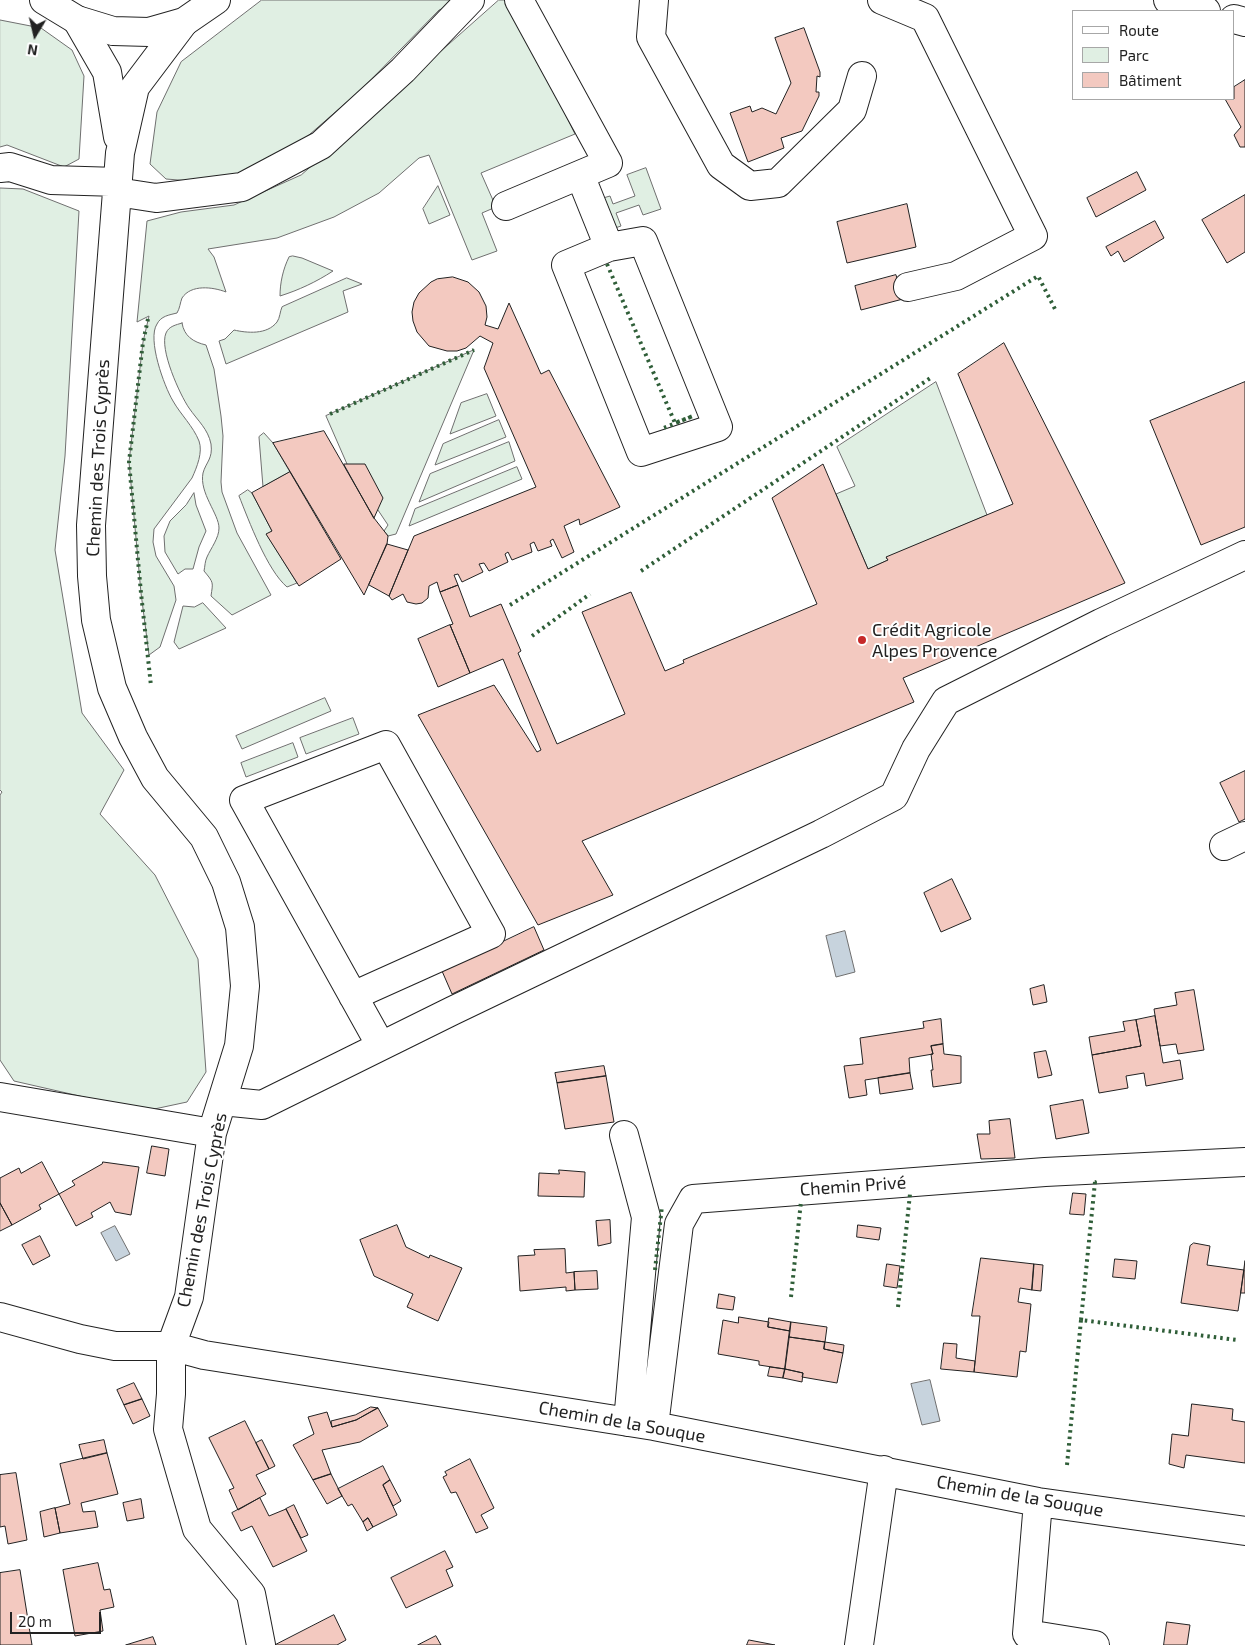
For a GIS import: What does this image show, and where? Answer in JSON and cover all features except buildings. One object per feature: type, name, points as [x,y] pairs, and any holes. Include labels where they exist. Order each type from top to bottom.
[{"type":"main road","points":[[44,0],[77,20],[113,31],[149,32],[184,22],[216,0]]},
{"type":"main road","points":[[0,168],[10,167],[51,180],[117,187],[156,198],[242,187],[321,145],[403,70],[470,0]]},
{"type":"main road","points":[[506,206],[608,163],[519,0]]},
{"type":"main road","points":[[654,0],[651,37],[721,165],[750,186],[778,183],[852,110],[862,76]]},
{"type":"main road","points":[[882,0],[925,18],[1033,236],[956,276],[908,287]]},
{"type":"main road","points":[[1168,0],[1203,10]]},
{"type":"main road","name":"Chemin des Trois Cyprès","points":[[77,20],[107,72],[120,154]]},
{"type":"main road","name":"Chemin des Trois Cyprès","points":[[184,22],[135,88],[120,154],[91,525],[92,576],[96,620],[112,688],[133,737],[155,778],[204,837],[226,882],[240,927],[245,986],[239,1046],[212,1133],[188,1298],[171,1346],[171,1394],[168,1429],[197,1529],[250,1594],[261,1645]]},
{"type":"main road","points":[[580,175],[609,247]]},
{"type":"main road","points":[[643,241],[718,427],[641,452],[566,265],[609,247],[643,241]]},
{"type":"main road","points":[[222,1102],[262,1105],[821,834],[894,796],[916,750],[946,701],[1101,623],[1245,555]]},
{"type":"main road","points":[[354,996],[490,934],[386,745],[244,800],[381,1046]]},
{"type":"main road","points":[[0,1097],[212,1133]]},
{"type":"main road","points":[[624,1135],[646,1217],[628,1422]]},
{"type":"main road","name":"Chemin Privé","points":[[654,1426],[679,1224],[693,1198],[1035,1173],[1245,1162]]},
{"type":"main road","name":"Chemin de la Souque","points":[[0,1317],[80,1339],[115,1346],[171,1346],[204,1356],[654,1426],[1038,1502],[1245,1531]]},
{"type":"main road","points":[[859,1645],[884,1470]]},
{"type":"main road","points":[[1038,1502],[1026,1640],[1095,1645]]},
{"type":"green space","points":[[262,0],[464,0],[439,10],[363,88],[294,148],[241,174],[191,181],[166,179],[150,164],[157,112],[181,62]]},
{"type":"green space","points":[[499,0],[505,0],[513,7],[575,134],[481,173],[496,207],[482,213],[497,251],[472,260],[429,155],[419,158],[379,193],[334,217],[277,238],[208,249],[214,257],[226,292],[209,288],[191,290],[182,298],[177,313],[168,315],[157,324],[154,331],[154,340],[161,374],[173,401],[199,441],[200,455],[192,478],[154,529],[153,542],[156,556],[174,586],[176,600],[160,647],[149,655],[141,593],[129,462],[143,342],[149,316],[137,322],[147,221],[181,212],[234,205],[301,175]]},
{"type":"green space","points":[[0,20],[41,28],[72,50],[84,76],[79,159],[64,167],[7,145],[0,147]]},
{"type":"green space","points":[[646,168],[661,209],[643,215],[639,205],[616,213],[621,226],[615,228],[603,198],[610,196],[613,204],[635,196],[627,175]]},
{"type":"green space","points":[[438,186],[450,215],[429,224],[423,209]]},
{"type":"green space","points":[[0,188],[23,189],[79,211],[65,456],[55,550],[82,713],[124,770],[100,814],[155,875],[198,959],[206,1072],[187,1102],[145,1111],[14,1081],[0,1060],[0,795],[2,792],[0,790]]},
{"type":"green space","points":[[293,256],[333,271],[320,279],[280,296],[285,266],[289,257]]},
{"type":"green space","points":[[347,278],[362,284],[343,291],[348,312],[226,364],[219,341],[225,339],[234,330],[257,332],[268,329],[279,319],[282,307]]},
{"type":"green space","points":[[182,323],[185,332],[190,338],[206,345],[214,369],[223,436],[222,492],[237,533],[271,595],[232,615],[211,596],[212,583],[204,571],[206,559],[219,532],[218,522],[206,496],[203,481],[204,469],[211,453],[210,439],[181,393],[165,350],[167,331],[173,326]]},
{"type":"green space","points":[[474,350],[396,534],[388,536],[384,531],[388,525],[347,464],[326,416]]},
{"type":"green space","points":[[936,382],[987,515],[886,558],[888,560],[868,569],[836,494],[855,486],[837,447]]},
{"type":"green space","points":[[487,394],[496,416],[450,434],[461,403]]},
{"type":"green space","points":[[499,420],[506,437],[435,465],[443,444]]},
{"type":"green space","points":[[264,433],[273,443],[290,472],[263,487],[259,437]]},
{"type":"green space","points":[[509,442],[515,461],[419,502],[430,474]]},
{"type":"green space","points":[[517,467],[522,479],[409,526],[415,509]]},
{"type":"green space","points":[[248,490],[252,493],[272,531],[267,535],[297,583],[287,587],[272,569],[253,531],[239,496]]},
{"type":"green space","points":[[194,493],[196,505],[206,531],[193,569],[185,569],[178,574],[165,552],[164,536],[170,521],[186,505]]},
{"type":"green space","points":[[203,603],[226,628],[179,649],[174,642],[183,606],[194,607]]},
{"type":"green space","points":[[325,698],[331,711],[242,749],[236,736]]},
{"type":"green space","points":[[353,718],[359,734],[306,754],[300,738]]},
{"type":"green space","points":[[293,743],[298,757],[246,777],[241,763]]},
{"type":"shaded area","points":[[845,931],[855,972],[836,977],[826,936]]},
{"type":"shaded area","points":[[115,1226],[130,1254],[116,1261],[101,1233]]},
{"type":"shaded area","points":[[930,1380],[940,1421],[922,1425],[911,1384]]},
{"type":"hedge","points":[[607,264],[675,423],[693,416],[661,429]]},
{"type":"hedge","points":[[510,605],[1038,276],[1055,309]]},
{"type":"hedge","points":[[148,319],[143,342],[129,462],[151,686]]},
{"type":"hedge","points":[[330,414],[474,350]]},
{"type":"hedge","points":[[641,571],[932,377]]},
{"type":"hedge","points":[[532,636],[590,594]]},
{"type":"hedge","points":[[1081,1320],[1095,1182],[1093,1182]]},
{"type":"hedge","points":[[898,1307],[910,1194],[912,1194]]},
{"type":"hedge","points":[[791,1297],[801,1201]]},
{"type":"hedge","points":[[655,1270],[662,1206]]},
{"type":"hedge","points":[[1067,1465],[1081,1320],[1237,1340]]},
{"type":"place","name":"Crédit Agricole Alpes Provence","points":[[862,640]]}]
